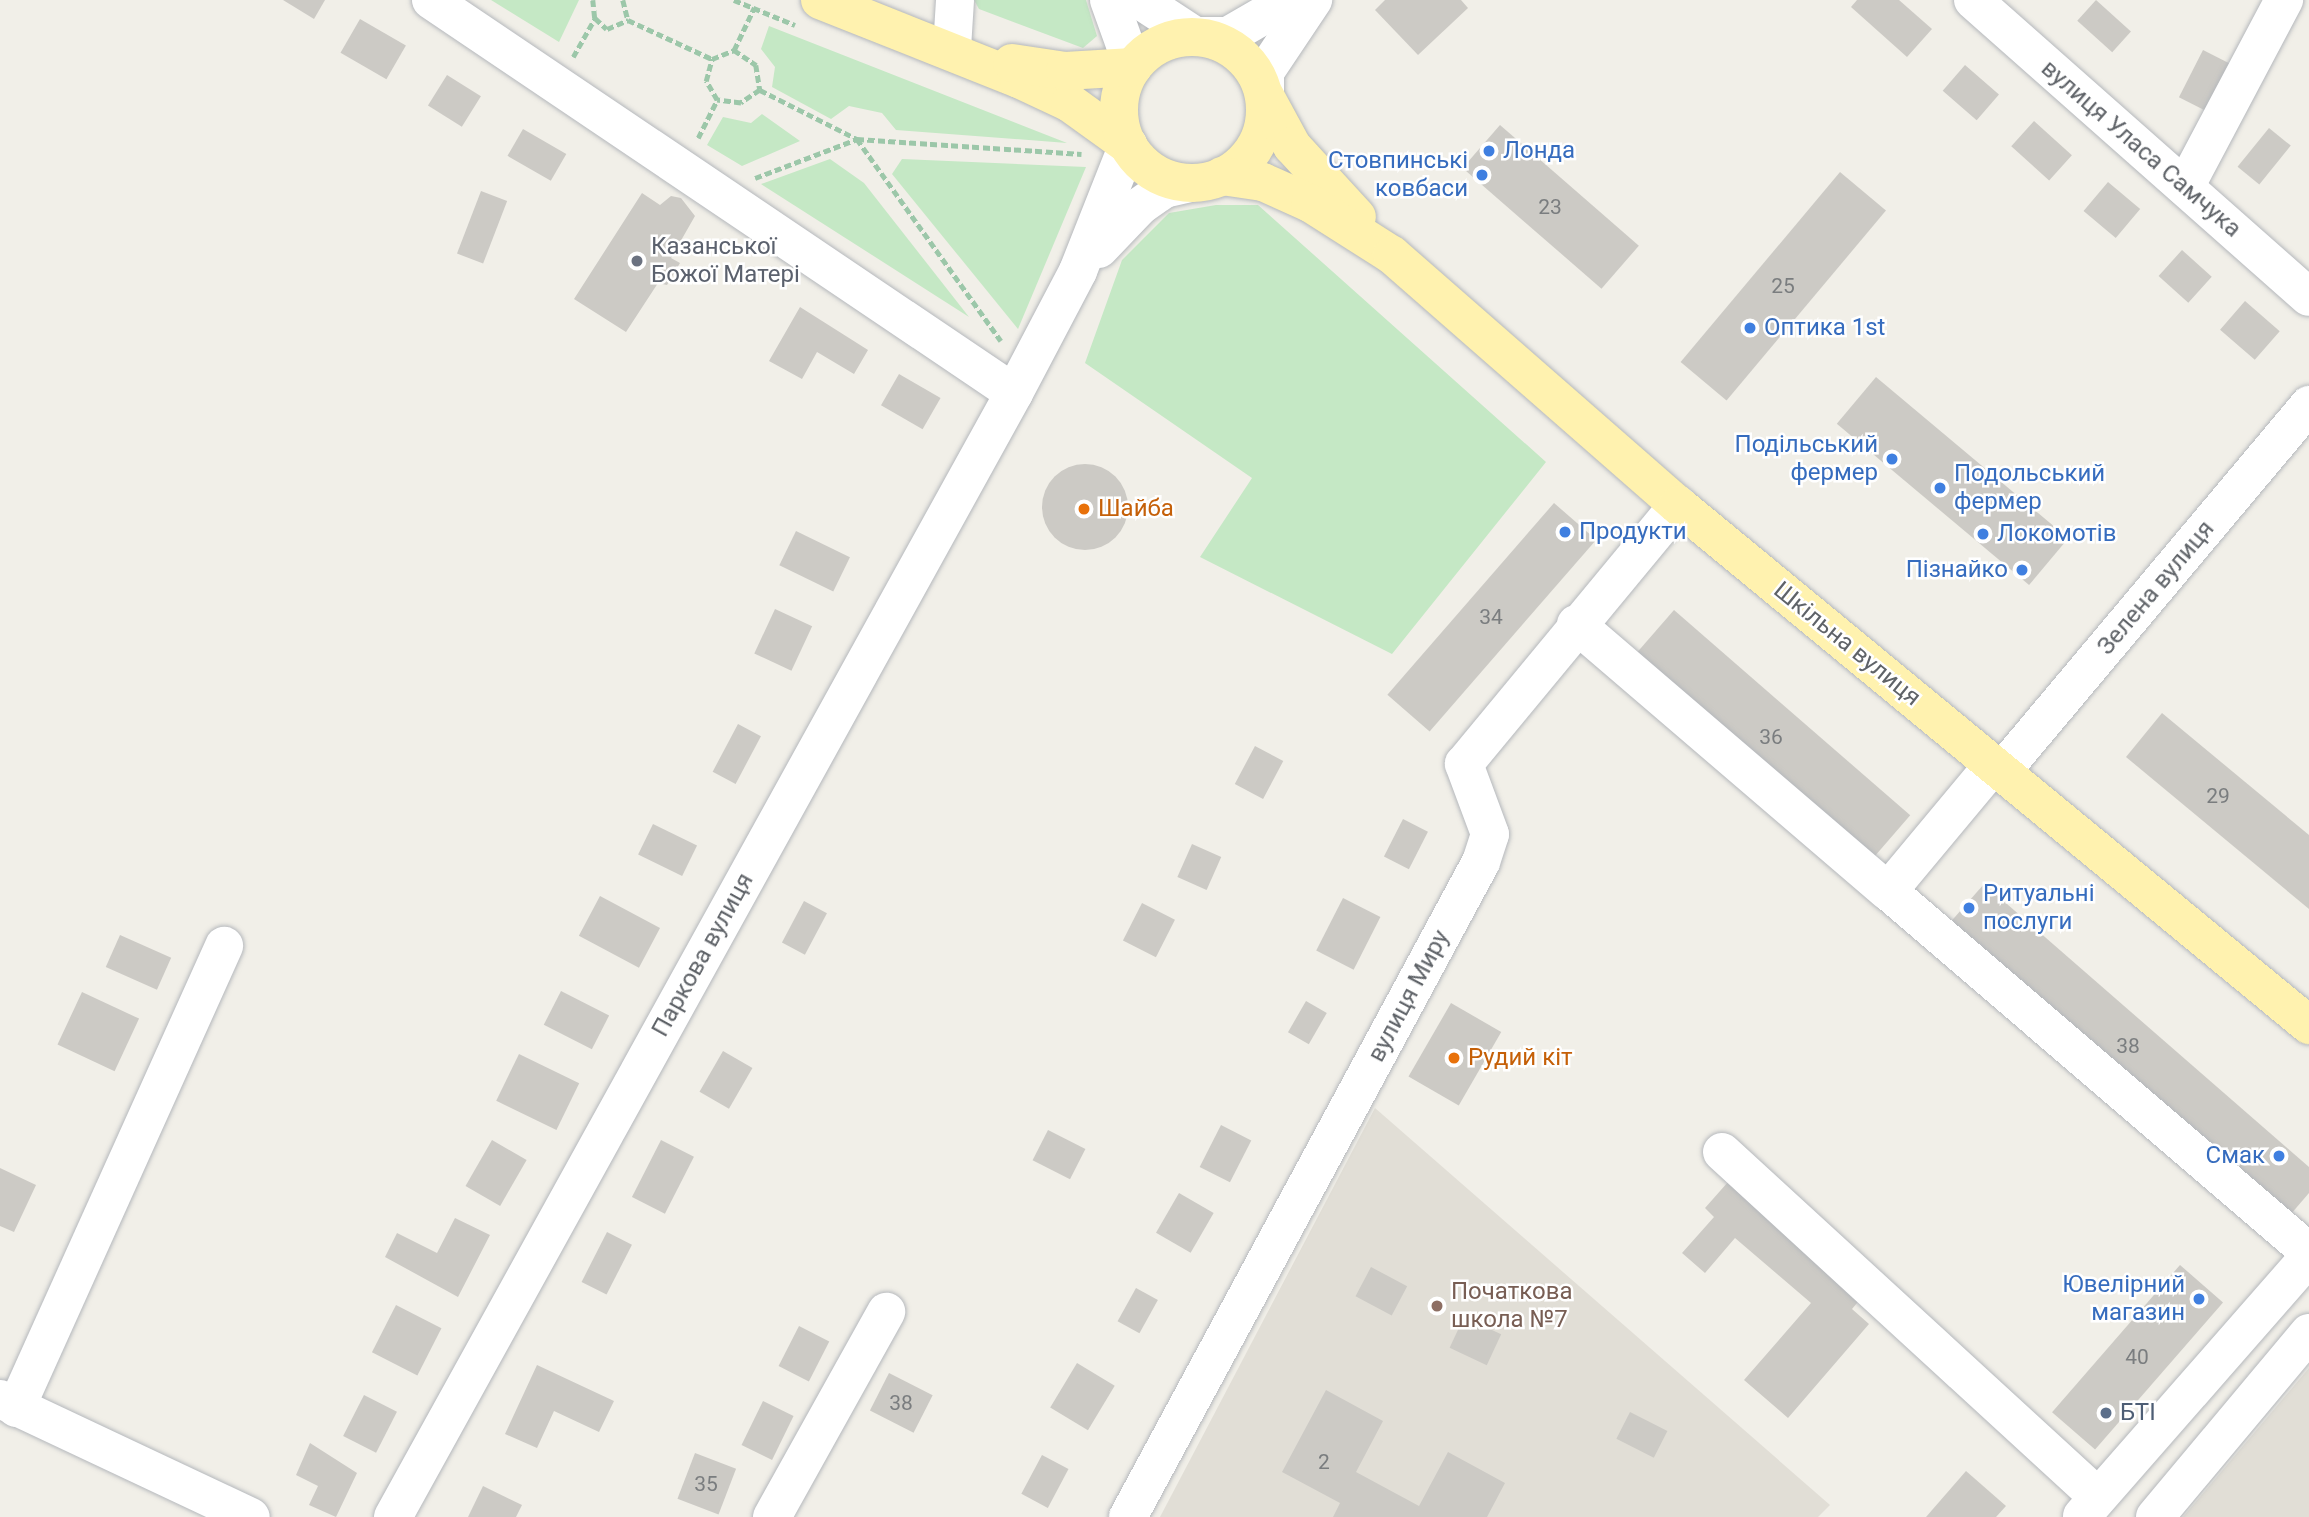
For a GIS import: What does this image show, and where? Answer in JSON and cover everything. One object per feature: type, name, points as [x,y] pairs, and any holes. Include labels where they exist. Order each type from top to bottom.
[{"type":"main road","points":[[816,10],[957,50],[1065,71],[1133,67]]},
{"type":"main road","points":[[957,50],[1070,103],[1128,145],[1148,168],[1206,180],[1257,144],[1265,96],[1245,59],[1222,43],[1195,36],[1163,43],[1133,67],[1119,103],[1128,145]]},
{"type":"main road","name":"Шкільна вулиця","points":[[1265,96],[1292,146],[1392,255],[1678,505],[2309,1025]]},
{"type":"main road","name":"Шкільна вулиця","points":[[1206,180],[1263,182],[1310,203],[1392,255]]},
{"type":"street","points":[[431,0],[1014,393]]},
{"type":"street","points":[[816,10],[861,0]]},
{"type":"street","points":[[955,0],[957,50]]},
{"type":"street","points":[[1109,0],[1133,67]]},
{"type":"street","points":[[1140,0],[1195,36],[1228,36],[1290,0]]},
{"type":"street","points":[[1265,96],[1265,72],[1312,0]]},
{"type":"street","name":"вулиця Уласа Самчука","points":[[1973,0],[2309,297]]},
{"type":"street","points":[[2185,187],[2284,0]]},
{"type":"street","points":[[1078,271],[1128,145]]},
{"type":"street","points":[[1078,271],[1140,206],[1164,189],[1206,180]]},
{"type":"street","name":"Паркова вулиця","points":[[393,1517],[1014,393],[1078,271]]},
{"type":"street","name":"Зелена вулиця","points":[[1888,891],[2309,405]]},
{"type":"street","name":"вулиця Миру","points":[[1128,1517],[1481,862],[1490,834],[1464,764],[1576,624],[1678,505]]},
{"type":"street","points":[[1576,624],[2309,1255],[2100,1495]]},
{"type":"street","points":[[224,946],[8,1404],[251,1517]]},
{"type":"street","points":[[1722,1152],[2100,1495],[2160,1511],[2309,1334]]},
{"type":"street","points":[[772,1517],[886,1312]]},
{"type":"path","points":[[565,70],[595,18],[593,0]]},
{"type":"path","points":[[623,0],[628,20]]},
{"type":"path","points":[[734,0],[754,8],[816,10]]},
{"type":"path","points":[[595,18],[607,29],[628,20],[712,59],[734,50],[754,8]]},
{"type":"path","points":[[734,50],[756,65],[760,90]]},
{"type":"path","points":[[712,59],[706,81],[717,100]]},
{"type":"path","points":[[717,100],[741,103],[760,90]]},
{"type":"path","points":[[760,90],[857,139],[1111,156],[1128,145]]},
{"type":"path","points":[[691,151],[717,100]]},
{"type":"path","points":[[857,139],[1016,361],[1014,393]]},
{"type":"path","points":[[740,183],[857,139]]},
{"type":"shaded area","name":"Початкова школа №7","points":[[1375,1108],[1830,1505],[1818,1517],[1160,1517]]},
{"type":"shaded area","points":[[2309,1368],[2309,1517],[2183,1517]]},
{"type":"green space","points":[[491,0],[579,0],[559,42]]},
{"type":"green space","points":[[974,0],[1086,0],[1097,36],[1083,48],[979,9]]},
{"type":"green space","points":[[769,26],[1067,143],[896,130],[882,113],[849,106],[831,119],[772,87],[775,67],[761,49]]},
{"type":"green space","points":[[762,114],[800,141],[742,166],[707,145],[723,117],[751,123]]},
{"type":"green space","points":[[830,159],[864,183],[969,317],[761,184]]},
{"type":"green space","points":[[902,159],[1086,167],[1018,329],[892,174]]},
{"type":"green space","points":[[1216,205],[1258,205],[1546,462],[1392,654],[1200,557],[1252,478],[1085,363],[1122,260],[1169,213]]},
{"type":"building","points":[[283,0],[325,0],[314,19]]},
{"type":"building","points":[[1385,0],[1461,0],[1468,8],[1418,55],[1375,10]]},
{"type":"building","points":[[1857,0],[1899,0],[1932,29],[1907,57],[1851,7]]},
{"type":"building","points":[[2096,0],[2131,31],[2112,52],[2077,21]]},
{"type":"building","points":[[360,19],[406,46],[386,79],[340,53]]},
{"type":"building","points":[[2203,50],[2235,66],[2211,114],[2179,97]]},
{"type":"building","points":[[1965,65],[1999,95],[1977,120],[1943,91]]},
{"type":"building","points":[[447,75],[481,96],[462,127],[428,106]]},
{"type":"building","points":[[2034,121],[2072,155],[2049,180],[2011,146]]},
{"type":"building","points":[[1500,125],[1639,246],[1601,289],[1463,168]]},
{"type":"building","points":[[2269,128],[2291,146],[2259,184],[2238,167]]},
{"type":"building","points":[[523,129],[566,154],[551,181],[508,156]]},
{"type":"building","points":[[1840,172],[1886,211],[1727,401],[1681,362]]},
{"type":"building","points":[[2108,182],[2140,209],[2116,238],[2084,211]]},
{"type":"building","points":[[481,191],[507,201],[483,264],[457,254]]},
{"type":"building","name":"Казанської Божої Матері","points":[[642,193],[660,205],[671,196],[681,198],[695,216],[671,258],[680,263],[667,285],[658,283],[626,332],[574,299]]},
{"type":"building","points":[[2182,250],[2212,277],[2188,303],[2159,276]]},
{"type":"building","points":[[2245,301],[2280,331],[2255,360],[2220,330]]},
{"type":"building","points":[[800,307],[868,350],[854,374],[817,352],[802,379],[769,361]]},
{"type":"building","points":[[899,374],[941,398],[923,429],[881,405]]},
{"type":"building","points":[[1876,377],[2068,538],[2029,585],[1837,424]]},
{"type":"building","name":"Шайба","points":[[1085,464],[1109,471],[1121,483],[1128,507],[1121,531],[1109,543],[1085,550],[1061,543],[1049,531],[1042,507],[1049,483],[1061,471]]},
{"type":"building","points":[[1554,503],[1596,540],[1430,731],[1387,695]]},
{"type":"building","points":[[796,531],[850,557],[833,591],[779,565]]},
{"type":"building","points":[[775,609],[812,626],[791,671],[754,653]]},
{"type":"building","points":[[1674,610],[1910,815],[1868,864],[1631,659]]},
{"type":"building","points":[[2162,713],[2309,835],[2309,909],[2126,757]]},
{"type":"building","points":[[738,724],[761,736],[736,784],[713,772]]},
{"type":"building","points":[[1255,746],[1283,761],[1263,799],[1235,784]]},
{"type":"building","points":[[1403,819],[1428,832],[1409,869],[1384,856]]},
{"type":"building","points":[[653,824],[697,845],[682,876],[638,855]]},
{"type":"building","points":[[1192,844],[1221,857],[1207,890],[1177,877]]},
{"type":"building","points":[[1984,884],[2309,1167],[2309,1193],[2285,1221],[1947,926]]},
{"type":"building","points":[[600,896],[660,928],[639,968],[579,936]]},
{"type":"building","points":[[1343,898],[1380,917],[1354,970],[1316,951]]},
{"type":"building","points":[[804,901],[827,913],[805,955],[782,942]]},
{"type":"building","points":[[1142,903],[1175,920],[1156,957],[1123,940]]},
{"type":"building","points":[[120,935],[171,958],[157,990],[106,967]]},
{"type":"building","points":[[561,991],[609,1016],[592,1049],[544,1025]]},
{"type":"building","points":[[82,992],[139,1019],[115,1071],[57,1045]]},
{"type":"building","points":[[1306,1001],[1327,1013],[1309,1044],[1288,1032]]},
{"type":"building","points":[[1451,1003],[1501,1032],[1459,1106],[1408,1077]]},
{"type":"building","points":[[723,1051],[752,1068],[729,1109],[700,1092]]},
{"type":"building","points":[[519,1054],[579,1083],[556,1130],[496,1101]]},
{"type":"building","points":[[1221,1125],[1251,1140],[1230,1182],[1200,1167]]},
{"type":"building","points":[[1048,1130],[1085,1149],[1070,1179],[1033,1160]]},
{"type":"building","points":[[492,1140],[527,1160],[500,1206],[466,1186]]},
{"type":"building","points":[[661,1140],[694,1157],[665,1214],[632,1197]]},
{"type":"building","points":[[0,1168],[36,1185],[14,1232],[0,1226]]},
{"type":"building","points":[[1728,1182],[1862,1297],[1852,1309],[1869,1324],[1788,1418],[1744,1380],[1811,1303],[1735,1238],[1705,1273],[1682,1253],[1714,1217],[1705,1208]]},
{"type":"building","points":[[1179,1193],[1214,1213],[1191,1253],[1156,1233]]},
{"type":"building","points":[[455,1218],[490,1235],[458,1297],[385,1257],[397,1233],[437,1253]]},
{"type":"building","points":[[607,1232],[632,1245],[607,1295],[582,1282]]},
{"type":"building","points":[[2180,1265],[2223,1302],[2095,1450],[2052,1412]]},
{"type":"building","points":[[1371,1267],[1407,1286],[1392,1315],[1356,1296]]},
{"type":"building","points":[[1136,1288],[1158,1300],[1139,1333],[1118,1321]]},
{"type":"building","points":[[396,1305],[441,1328],[417,1375],[372,1352]]},
{"type":"building","points":[[1464,1317],[1501,1334],[1487,1365],[1450,1348]]},
{"type":"building","points":[[799,1326],[829,1341],[809,1382],[779,1366]]},
{"type":"building","points":[[1077,1363],[1115,1386],[1088,1430],[1050,1408]]},
{"type":"building","points":[[537,1365],[614,1401],[599,1432],[554,1411],[537,1448],[505,1434]]},
{"type":"building","points":[[889,1373],[933,1395],[914,1433],[870,1410]]},
{"type":"building","points":[[1326,1390],[1383,1421],[1356,1472],[1419,1506],[1448,1452],[1505,1483],[1487,1517],[1333,1517],[1340,1503],[1282,1472]]},
{"type":"building","points":[[364,1395],[397,1412],[376,1453],[343,1436]]},
{"type":"building","points":[[763,1401],[794,1416],[772,1460],[742,1445]]},
{"type":"building","points":[[1630,1412],[1667,1431],[1654,1458],[1616,1439]]},
{"type":"building","points":[[310,1443],[357,1473],[336,1517],[309,1505],[318,1486],[296,1475]]},
{"type":"building","points":[[695,1453],[736,1469],[719,1515],[677,1499]]},
{"type":"building","points":[[1042,1455],[1068,1469],[1048,1508],[1021,1494]]},
{"type":"building","points":[[1966,1471],[2006,1506],[1996,1517],[1926,1517]]},
{"type":"building","points":[[483,1486],[522,1505],[516,1517],[468,1517]]},
{"type":"place","name":"Лонда","points":[[1489,151]]},
{"type":"place","name":"Стовпинські ковбаси","points":[[1482,175]]},
{"type":"place","name":"Казанської Божої Матері","points":[[637,261]]},
{"type":"place","name":"Оптика 1st","points":[[1750,328]]},
{"type":"place","name":"Подільський фермер","points":[[1892,459]]},
{"type":"place","name":"Подольський фермер","points":[[1940,488]]},
{"type":"place","name":"Шайба","points":[[1084,509]]},
{"type":"place","name":"Продукти","points":[[1565,532]]},
{"type":"place","name":"Локомотiв","points":[[1983,534]]},
{"type":"place","name":"Пiзнайко","points":[[2022,570]]},
{"type":"place","name":"Ритуальнi послуги","points":[[1969,908]]},
{"type":"place","name":"Рудий кіт","points":[[1454,1058]]},
{"type":"place","name":"Смак","points":[[2279,1156]]},
{"type":"place","name":"Ювелiрний магазин","points":[[2199,1299]]},
{"type":"place","name":"Початкова школа №7","points":[[1437,1306]]},
{"type":"place","name":"БТI","points":[[2106,1413]]}]
